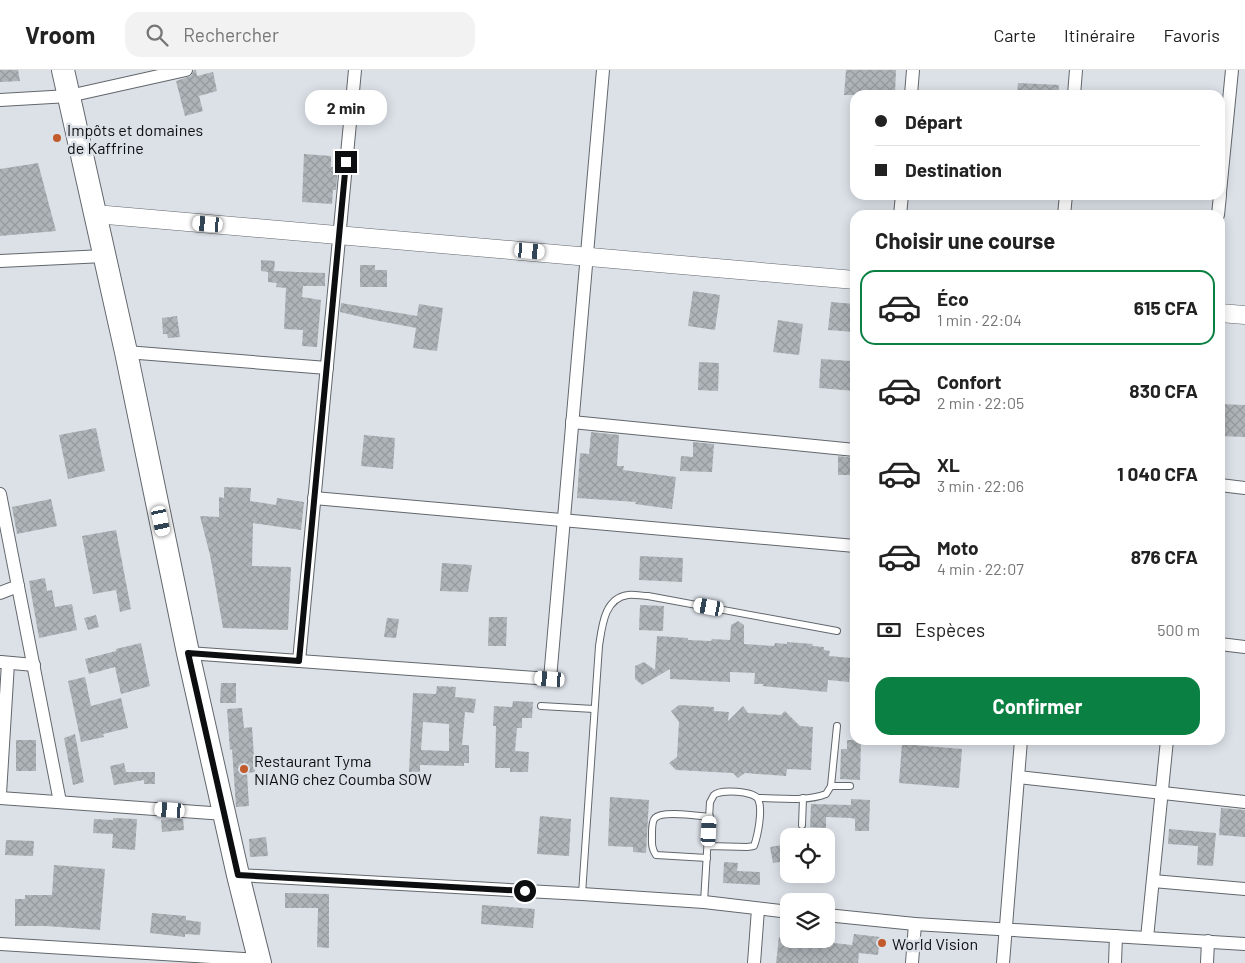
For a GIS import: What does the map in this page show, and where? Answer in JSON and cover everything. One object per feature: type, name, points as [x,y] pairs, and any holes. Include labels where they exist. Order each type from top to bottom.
[{"type":"highway","points":[[63,70],[126,352],[188,653],[238,875],[260,962]]},
{"type":"street","points":[[0,100],[69,96],[186,70]]},
{"type":"street","points":[[299,661],[355,70]]},
{"type":"street","points":[[188,653],[550,679],[603,70]]},
{"type":"street","points":[[911,90],[913,70]]},
{"type":"street","points":[[1074,90],[1076,70]]},
{"type":"street","points":[[1225,142],[1232,70]]},
{"type":"street","points":[[95,214],[850,280]]},
{"type":"street","points":[[0,261],[104,256]]},
{"type":"street","points":[[1225,314],[1245,316]]},
{"type":"street","points":[[126,352],[327,368]]},
{"type":"street","points":[[572,422],[850,450]]},
{"type":"street","points":[[1225,486],[1245,488]]},
{"type":"street","points":[[0,494],[60,802]]},
{"type":"street","points":[[314,498],[850,546]]},
{"type":"street","points":[[0,593],[18,586]]},
{"type":"street","points":[[1225,645],[1245,647]]},
{"type":"street","points":[[0,794],[4,662],[34,665]]},
{"type":"street","points":[[1003,963],[1021,745]]},
{"type":"street","points":[[1148,938],[1167,745]]},
{"type":"street","points":[[1018,777],[1245,802]]},
{"type":"street","points":[[0,798],[224,814]]},
{"type":"street","points":[[238,875],[704,902],[780,911]]},
{"type":"street","points":[[1153,881],[1245,889]]},
{"type":"street","points":[[754,963],[758,909]]},
{"type":"street","points":[[835,916],[915,924],[1245,944]]},
{"type":"street","points":[[912,963],[915,924]]},
{"type":"street","points":[[1115,963],[1116,936]]},
{"type":"street","points":[[1207,963],[1208,941]]},
{"type":"street","points":[[0,944],[260,962]]},
{"type":"lane","points":[[582,894],[599,646],[603,618],[612,603],[627,595],[648,596],[837,631]]},
{"type":"lane","points":[[541,706],[594,709]]},
{"type":"lane","points":[[704,902],[710,802],[713,796],[721,792],[751,793],[758,798],[803,798],[826,794],[831,786],[836,726]]},
{"type":"lane","points":[[831,786],[850,786]]},
{"type":"lane","points":[[708,846],[754,846],[758,836],[760,808],[758,798]]},
{"type":"lane","points":[[802,825],[803,798]]},
{"type":"lane","points":[[707,858],[656,856],[652,850],[653,822],[655,818],[662,814],[710,817]]},
{"type":"building","points":[[0,70],[18,70],[20,81],[0,82]]},
{"type":"building","points":[[194,70],[196,70],[197,76],[213,72],[217,91],[199,96],[203,111],[185,116],[176,81],[191,76]]},
{"type":"building","points":[[846,70],[896,70],[895,90],[850,90],[850,95],[844,95]]},
{"type":"building","points":[[1018,83],[1059,85],[1058,90],[1017,90]]},
{"type":"building","points":[[304,154],[331,156],[331,167],[338,167],[336,190],[333,190],[332,204],[302,202]]},
{"type":"building","points":[[38,163],[56,231],[0,236],[0,169]]},
{"type":"building","points":[[261,260],[275,261],[274,271],[325,273],[325,286],[303,286],[302,297],[321,300],[317,347],[302,346],[303,330],[284,329],[286,288],[276,287],[277,283],[268,282],[268,272],[261,271]]},
{"type":"building","points":[[360,265],[375,265],[375,270],[387,270],[387,287],[360,287]]},
{"type":"building","points":[[693,291],[720,295],[715,330],[688,326]]},
{"type":"building","points":[[831,302],[850,304],[850,332],[828,330]]},
{"type":"building","points":[[341,303],[417,316],[419,304],[443,308],[437,351],[413,348],[416,328],[340,312]]},
{"type":"building","points":[[177,316],[180,337],[168,338],[167,334],[163,334],[162,318]]},
{"type":"building","points":[[778,320],[803,324],[799,355],[773,352]]},
{"type":"building","points":[[821,359],[850,361],[850,391],[819,388]]},
{"type":"building","points":[[699,362],[719,363],[718,391],[698,390]]},
{"type":"building","points":[[1225,404],[1245,405],[1245,437],[1225,436]]},
{"type":"building","points":[[96,428],[105,471],[68,479],[59,435]]},
{"type":"building","points":[[591,432],[619,435],[617,466],[624,466],[623,470],[676,477],[672,509],[635,504],[636,502],[577,498],[580,453],[589,454]]},
{"type":"building","points":[[364,435],[395,438],[393,469],[361,466]]},
{"type":"building","points":[[693,442],[714,444],[712,472],[680,471],[681,456],[693,457]]},
{"type":"building","points":[[838,456],[850,457],[850,475],[838,475]]},
{"type":"building","points":[[224,487],[251,488],[250,501],[276,505],[277,498],[304,502],[301,530],[253,523],[252,566],[291,567],[288,630],[223,628],[210,555],[200,516],[219,517],[219,497],[224,498]]},
{"type":"building","points":[[51,499],[57,526],[17,534],[12,507]]},
{"type":"building","points":[[116,530],[131,609],[120,612],[116,590],[93,594],[82,536]]},
{"type":"building","points":[[640,556],[683,558],[682,582],[639,580]]},
{"type":"building","points":[[442,563],[472,565],[468,592],[440,591]]},
{"type":"building","points":[[45,578],[47,591],[52,590],[55,607],[72,604],[77,630],[39,638],[29,581]]},
{"type":"building","points":[[640,605],[664,606],[663,631],[639,630]]},
{"type":"building","points":[[96,615],[99,627],[88,630],[84,618]]},
{"type":"building","points":[[489,617],[507,617],[506,646],[488,646]]},
{"type":"building","points":[[387,618],[399,619],[396,638],[384,637]]},
{"type":"building","points":[[738,621],[744,625],[744,644],[774,646],[775,643],[787,644],[787,642],[813,644],[812,646],[824,647],[824,650],[830,651],[829,656],[850,658],[849,682],[828,680],[827,692],[754,684],[755,673],[730,672],[730,682],[670,679],[670,669],[642,685],[635,679],[635,666],[644,662],[655,670],[657,636],[688,638],[688,640],[730,640],[731,625]]},
{"type":"building","points":[[141,643],[150,686],[121,694],[115,667],[89,674],[85,659]]},
{"type":"building","points":[[85,677],[91,706],[121,698],[128,728],[103,734],[104,737],[81,742],[68,681]]},
{"type":"building","points":[[221,683],[236,683],[236,703],[220,703]]},
{"type":"building","points":[[437,686],[456,687],[455,697],[476,699],[474,713],[465,712],[462,745],[469,745],[469,763],[464,763],[464,766],[420,765],[420,773],[409,772],[413,693],[436,694]],"holes":[[[423,722],[449,724],[449,751],[421,750]]]},
{"type":"building","points":[[513,701],[533,702],[532,718],[522,718],[522,728],[517,728],[515,751],[529,752],[528,772],[510,772],[510,768],[495,768],[496,726],[493,726],[494,706],[512,707]]},
{"type":"building","points":[[679,705],[714,707],[714,711],[729,712],[728,721],[743,706],[748,713],[781,715],[785,711],[800,726],[813,727],[811,770],[787,769],[786,776],[745,773],[738,778],[733,773],[676,770],[669,763],[677,757],[679,722],[671,711]]},
{"type":"building","points":[[242,708],[244,728],[252,727],[255,772],[247,773],[249,806],[236,807],[227,709]]},
{"type":"building","points":[[75,734],[84,782],[73,785],[64,738]]},
{"type":"building","points":[[16,740],[36,740],[36,771],[16,771]]},
{"type":"building","points":[[847,740],[850,740],[850,745],[861,745],[860,780],[840,779],[841,749],[847,749]]},
{"type":"building","points":[[902,745],[962,749],[959,788],[899,783]]},
{"type":"building","points":[[124,763],[126,772],[155,772],[155,784],[144,784],[144,780],[114,785],[110,766]]},
{"type":"building","points":[[610,797],[649,800],[646,853],[633,852],[633,847],[608,846]]},
{"type":"building","points":[[851,799],[870,800],[869,831],[855,831],[855,819],[851,818],[826,817],[826,828],[810,827],[811,804],[851,805]]},
{"type":"building","points":[[1221,808],[1245,810],[1245,837],[1219,835]]},
{"type":"building","points":[[540,816],[571,819],[569,856],[537,854]]},
{"type":"building","points":[[113,818],[137,819],[135,850],[112,848],[113,834],[93,833],[94,819],[113,820]]},
{"type":"building","points":[[183,819],[184,830],[162,832],[161,820]]},
{"type":"building","points":[[1169,829],[1216,833],[1213,866],[1197,865],[1198,846],[1168,844]]},
{"type":"building","points":[[266,837],[268,856],[250,857],[249,839]]},
{"type":"building","points":[[6,840],[34,841],[33,856],[5,855]]},
{"type":"building","points":[[780,845],[780,862],[773,863],[770,847]]},
{"type":"building","points":[[724,862],[738,863],[737,871],[760,872],[760,885],[723,883]]},
{"type":"building","points":[[54,865],[105,869],[100,930],[15,926],[15,899],[25,899],[25,895],[52,895]]},
{"type":"building","points":[[285,893],[329,894],[329,948],[317,947],[318,908],[285,908]]},
{"type":"building","points":[[482,905],[535,909],[533,928],[481,924]]},
{"type":"building","points":[[152,913],[186,916],[186,920],[201,922],[200,935],[185,934],[185,937],[150,933]]},
{"type":"building","points":[[854,934],[880,937],[878,955],[859,953],[858,963],[776,963],[779,937],[780,948],[835,948],[835,943],[852,945]]},
{"type":"place","name":"Impôts et domaines de Kaffrine","points":[[57,138]]},
{"type":"place","name":"Restaurant Tyma NIANG chez Coumba SOW","points":[[244,769]]},
{"type":"place","name":"World Vision","points":[[882,943]]},
{"type":"route","points":[[346,162],[299,661],[188,653],[238,875],[525,891]]}]
